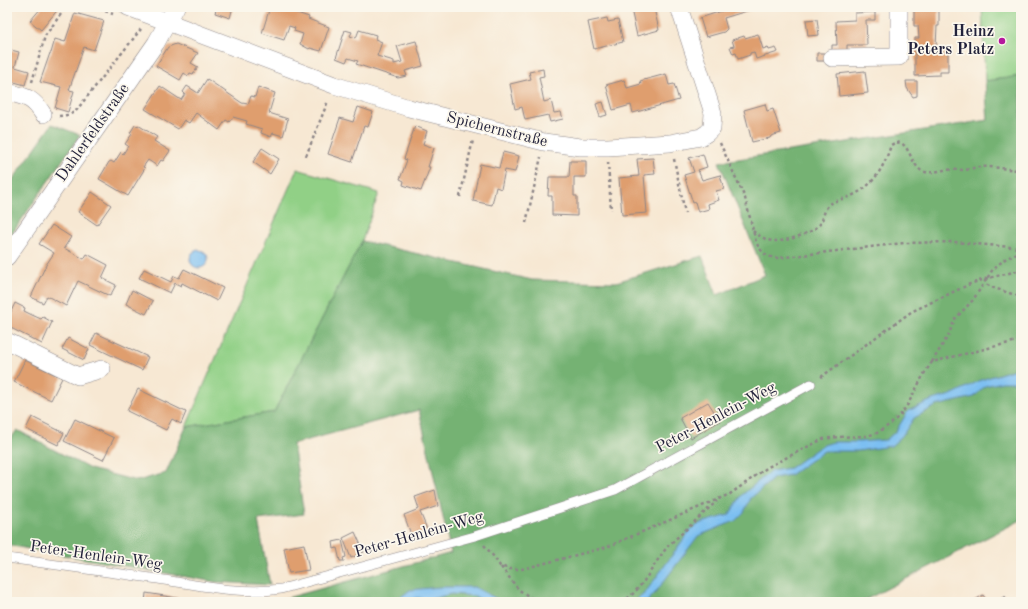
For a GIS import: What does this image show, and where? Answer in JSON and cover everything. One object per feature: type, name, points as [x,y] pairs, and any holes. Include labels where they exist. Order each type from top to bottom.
[{"type":"street","name":"Spichernstraße","points":[[128,7],[334,85],[409,108],[544,142],[580,147],[608,147],[670,143],[701,137],[712,128]]},
{"type":"street","name":"Dahlerfeldstraße","points":[[7,257],[156,43],[176,7]]},
{"type":"street","points":[[679,7],[713,113],[712,128]]},
{"type":"street","points":[[832,58],[899,57],[899,7]]},
{"type":"street","points":[[7,92],[27,97],[37,105],[43,114]]},
{"type":"street","points":[[7,341],[78,376],[102,369]]},
{"type":"lane","name":"Peter-Henlein-Weg","points":[[7,558],[202,586],[267,592],[281,590],[475,536],[615,490],[811,384]]},
{"type":"path","points":[[27,97],[45,36],[66,7]]},
{"type":"path","points":[[43,114],[62,116],[75,112],[152,16]]},
{"type":"path","points":[[306,156],[334,85]]},
{"type":"path","points":[[460,197],[476,126]]},
{"type":"path","points":[[712,128],[723,148],[745,198],[759,249],[767,256],[777,258],[904,243],[954,242],[1021,248]]},
{"type":"path","points":[[526,223],[544,142]]},
{"type":"path","points":[[670,143],[685,213]]},
{"type":"path","points":[[753,231],[762,237],[774,241],[788,239],[814,229],[820,224],[828,206],[860,192],[879,175],[885,164],[891,145],[894,143],[903,144],[907,148],[918,170],[926,172],[950,169],[965,170],[986,167],[1021,170]]},
{"type":"path","points":[[608,147],[611,210]]},
{"type":"path","points":[[500,566],[510,569],[522,569],[608,547],[719,500],[768,467],[823,439],[867,436],[884,430],[908,404],[924,374],[948,336],[955,319],[973,300],[985,279],[998,264],[1021,251]]},
{"type":"path","points":[[811,384],[911,312],[985,279],[1021,270]]},
{"type":"path","points":[[985,279],[986,284],[991,287],[1021,297]]},
{"type":"path","points":[[932,362],[1021,340]]},
{"type":"path","points":[[622,602],[639,588],[669,545],[719,500]]},
{"type":"path","points":[[475,536],[494,557],[519,590],[538,602]]},
{"type":"green space","name":"Heinz Peters Platz","points":[[982,7],[1021,7],[1021,76],[985,81]]},
{"type":"green space","points":[[1021,76],[1021,520],[861,602],[282,602],[283,599],[451,553],[419,410],[293,444],[304,514],[258,520],[270,585],[215,582],[7,545],[7,444],[17,430],[90,469],[137,481],[166,473],[186,427],[274,412],[362,241],[532,280],[616,282],[702,256],[717,295],[765,275],[719,162],[988,120],[985,81]]},
{"type":"green space","points":[[52,124],[80,135],[7,241],[7,188]]},
{"type":"green space","points":[[297,169],[379,193],[362,241],[274,412],[186,427]]},
{"type":"water","points":[[195,250],[203,250],[208,255],[206,266],[203,268],[195,268],[190,263],[190,255]]},
{"type":"water","points":[[1021,368],[1021,382],[1002,382],[985,386],[974,397],[936,406],[914,418],[902,436],[891,446],[858,451],[824,451],[790,475],[774,478],[751,498],[744,512],[735,521],[698,536],[647,602],[634,602],[645,593],[691,529],[701,523],[729,515],[742,495],[771,471],[790,468],[821,446],[833,442],[886,440],[896,431],[908,411],[932,400],[951,395],[981,380]]},
{"type":"water","points":[[440,587],[474,587],[503,602],[485,602],[475,596],[451,594],[431,599],[416,598],[409,602],[394,602],[410,590]]},
{"type":"building","points":[[42,7],[60,7],[41,30],[30,21]]},
{"type":"building","points":[[217,7],[233,7],[230,18],[215,13]]},
{"type":"building","points":[[270,7],[279,7],[309,17],[308,19],[329,27],[321,51],[309,49],[300,44],[303,34],[294,31],[295,28],[289,26],[284,40],[262,33]]},
{"type":"building","points":[[646,7],[647,10],[654,8],[659,30],[637,36],[631,9]]},
{"type":"building","points":[[734,7],[760,7],[724,18],[727,29],[724,32],[706,37],[700,18]]},
{"type":"building","points":[[914,7],[939,7],[939,26],[937,26],[936,46],[939,46],[939,52],[948,52],[948,72],[940,72],[940,75],[915,76],[915,38],[919,38],[918,26],[914,26]]},
{"type":"building","points":[[875,12],[875,20],[866,20],[867,45],[847,45],[847,53],[832,53],[832,45],[837,45],[836,21],[855,20],[855,13]]},
{"type":"building","points":[[75,13],[104,21],[94,50],[84,47],[69,90],[74,91],[68,112],[55,108],[61,87],[40,82],[55,39],[65,42]]},
{"type":"building","points":[[607,18],[608,22],[618,20],[623,42],[594,49],[588,22]]},
{"type":"building","points":[[817,19],[819,35],[808,36],[806,20]]},
{"type":"building","points":[[345,30],[352,32],[350,36],[356,38],[359,30],[376,35],[375,39],[382,42],[377,56],[394,61],[394,64],[402,62],[397,46],[416,41],[423,66],[405,71],[407,76],[398,78],[356,64],[358,61],[348,58],[346,62],[336,58]]},
{"type":"building","points":[[758,34],[763,49],[768,47],[769,50],[776,48],[778,52],[756,59],[754,52],[738,59],[736,53],[733,54],[730,47],[734,46],[732,40]]},
{"type":"building","points":[[176,44],[198,53],[191,63],[198,67],[193,74],[190,73],[188,76],[184,73],[180,80],[156,66],[168,47]]},
{"type":"building","points":[[7,49],[19,52],[15,67],[29,71],[25,85],[7,80]]},
{"type":"building","points":[[817,53],[832,53],[832,61],[817,61]]},
{"type":"building","points":[[543,69],[544,76],[539,77],[544,102],[551,100],[554,113],[561,112],[563,119],[550,122],[548,115],[525,120],[522,107],[515,109],[510,84],[531,79],[529,72]]},
{"type":"building","points":[[865,71],[868,93],[839,96],[837,74]]},
{"type":"building","points":[[666,74],[669,85],[674,84],[679,100],[633,113],[631,105],[613,110],[606,85],[624,80],[627,88],[641,84],[640,81]]},
{"type":"building","points":[[207,79],[242,103],[248,104],[251,96],[255,97],[258,87],[275,93],[269,113],[288,119],[283,136],[273,133],[271,137],[261,133],[262,129],[246,124],[247,121],[233,117],[229,122],[226,120],[219,130],[196,113],[189,123],[184,120],[178,129],[145,109],[160,86],[181,100],[185,94],[183,92],[187,86],[198,93]]},
{"type":"building","points":[[906,81],[917,81],[917,96],[913,97],[907,88]]},
{"type":"building","points":[[603,102],[607,115],[600,117],[596,104]]},
{"type":"building","points":[[765,104],[767,111],[773,109],[781,133],[771,136],[770,138],[752,142],[744,110]]},
{"type":"building","points":[[358,107],[373,112],[368,127],[364,126],[352,162],[328,154],[340,118],[353,122]]},
{"type":"building","points":[[135,125],[138,125],[157,137],[154,141],[170,151],[163,161],[161,160],[157,166],[148,160],[143,167],[145,168],[128,196],[99,179],[109,162],[111,161],[114,163],[121,152],[123,154],[128,146],[125,144],[132,134],[130,133]]},
{"type":"building","points":[[415,126],[427,131],[423,144],[434,148],[428,167],[430,167],[421,191],[403,185],[404,181],[400,179],[407,160],[404,159]]},
{"type":"building","points":[[262,148],[279,159],[270,174],[253,162]]},
{"type":"building","points":[[503,152],[519,156],[515,172],[505,170],[501,189],[496,187],[492,205],[473,201],[480,164],[499,168]]},
{"type":"building","points":[[703,154],[707,167],[698,170],[702,180],[720,175],[724,189],[716,191],[719,200],[708,204],[709,209],[698,212],[695,202],[693,203],[684,175],[694,172],[689,158]]},
{"type":"building","points":[[653,158],[655,174],[644,175],[647,213],[622,215],[619,178],[639,176],[637,159]]},
{"type":"building","points":[[570,161],[586,161],[586,177],[574,177],[574,196],[577,196],[577,216],[552,215],[552,196],[548,196],[549,177],[569,177]]},
{"type":"building","points":[[92,192],[111,205],[97,225],[78,212]]},
{"type":"building","points":[[52,225],[71,237],[64,248],[84,259],[87,254],[108,265],[102,278],[116,285],[110,296],[78,281],[66,306],[47,296],[43,303],[31,297],[46,265],[54,253],[39,244]]},
{"type":"building","points":[[144,269],[171,282],[174,276],[179,278],[184,269],[223,288],[217,301],[182,283],[181,286],[175,283],[170,293],[139,278]]},
{"type":"building","points":[[132,290],[153,301],[146,314],[126,304]]},
{"type":"building","points":[[15,303],[25,308],[24,311],[41,319],[43,317],[52,322],[42,344],[7,326],[7,320]]},
{"type":"building","points":[[96,333],[148,357],[142,370],[90,345]]},
{"type":"building","points":[[68,338],[89,349],[84,360],[62,349]]},
{"type":"building","points":[[25,360],[62,378],[51,400],[14,382]]},
{"type":"building","points":[[138,389],[186,412],[181,424],[172,419],[166,430],[127,411]]},
{"type":"building","points":[[708,402],[720,421],[691,438],[680,418]]},
{"type":"building","points":[[32,417],[64,433],[58,445],[26,429]]},
{"type":"building","points":[[75,419],[114,438],[103,460],[64,441]]},
{"type":"building","points":[[435,490],[438,506],[420,512],[429,534],[413,540],[404,515],[419,509],[415,497]]},
{"type":"building","points":[[355,532],[364,552],[351,558],[343,538]]},
{"type":"building","points":[[342,540],[346,557],[343,558],[344,561],[340,561],[337,548],[334,549],[333,542]]},
{"type":"building","points":[[304,544],[309,570],[289,573],[284,548]]},
{"type":"building","points":[[146,593],[196,601],[196,602],[145,602]]},
{"type":"building","points":[[983,595],[988,602],[972,602]]},
{"type":"building","points":[[1005,596],[1009,602],[995,602]]},
{"type":"place","name":"Heinz Peters Platz","points":[[1002,41]]}]
